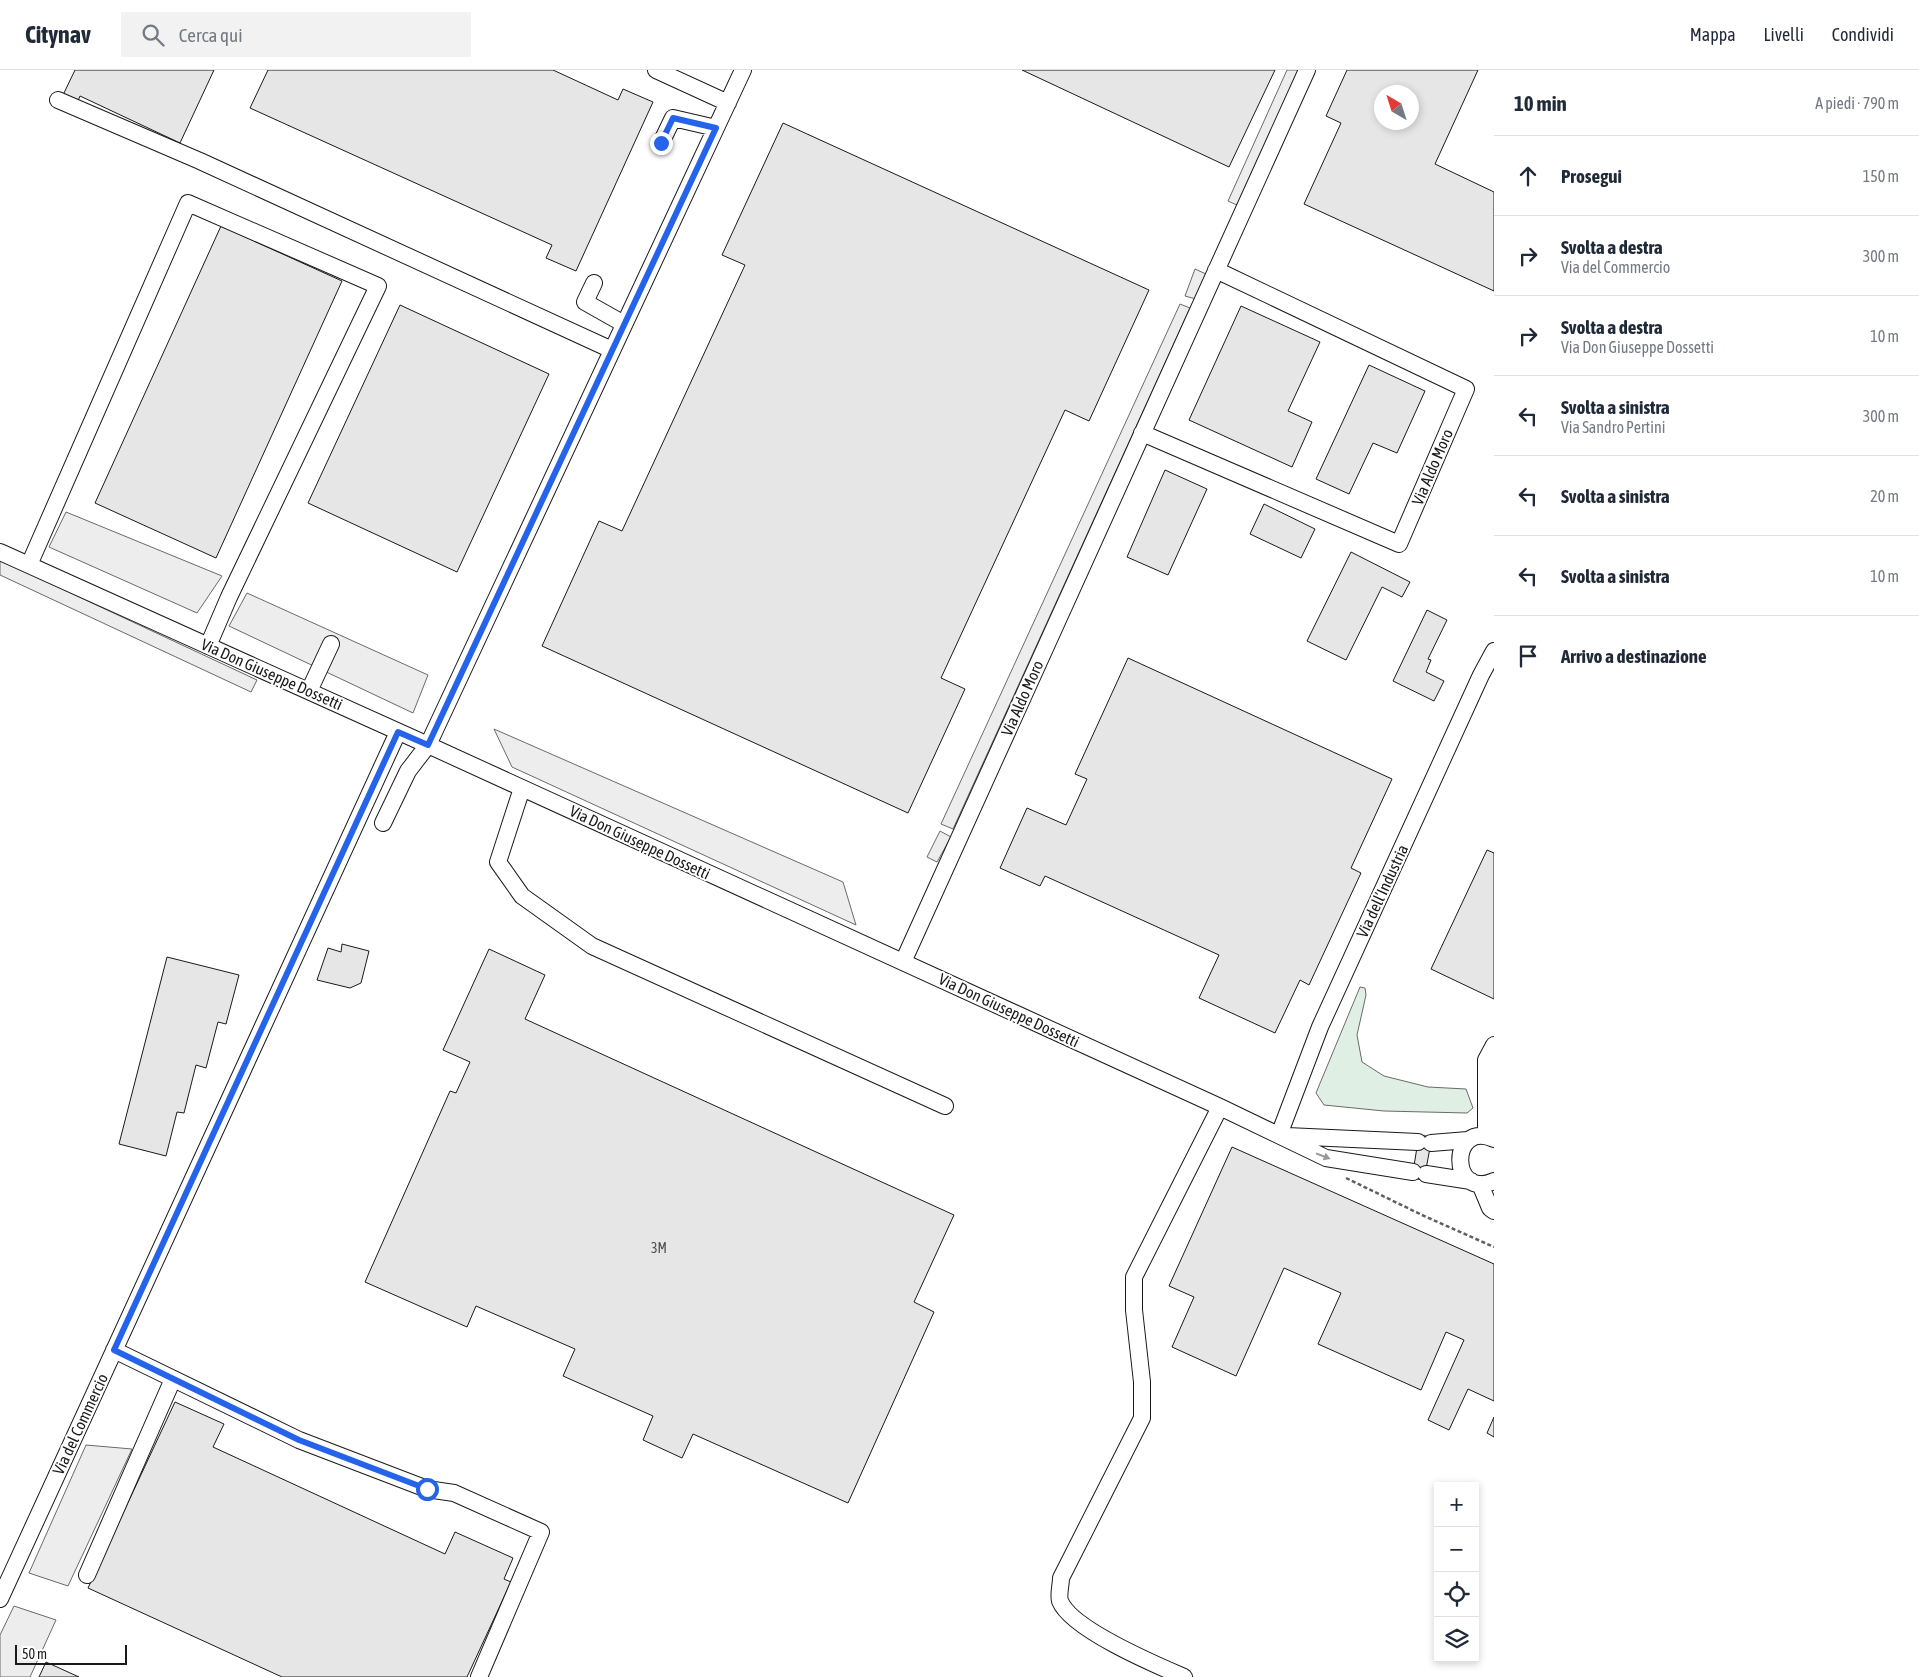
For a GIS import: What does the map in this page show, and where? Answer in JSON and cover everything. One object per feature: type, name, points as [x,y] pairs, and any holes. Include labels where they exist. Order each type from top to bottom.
[{"type":"street","points":[[656,70],[728,103]]},
{"type":"street","points":[[383,823],[408,771],[428,745],[743,70]]},
{"type":"street","name":"Via Aldo Moro","points":[[903,962],[1307,70]]},
{"type":"street","points":[[58,100],[218,170],[612,350]]},
{"type":"street","points":[[661,143],[673,118],[716,128]]},
{"type":"street","points":[[28,565],[188,202],[378,286],[229,597],[208,646]]},
{"type":"street","name":"Via Aldo Moro","points":[[1142,433],[1399,544],[1466,389],[1216,270]]},
{"type":"street","points":[[594,283],[585,302],[624,324]]},
{"type":"street","name":"Via Don Giuseppe Dossetti","points":[[0,552],[903,962],[1220,1107],[1326,1158],[1481,1182]]},
{"type":"street","points":[[309,691],[331,644]]},
{"type":"street","name":"Via dell’Industria","points":[[1279,1135],[1320,1027],[1494,651]]},
{"type":"street","name":"Via del Commercio","points":[[0,1599],[398,732]]},
{"type":"street","points":[[522,788],[498,862],[522,896],[592,946],[945,1106]]},
{"type":"street","points":[[1490,1137],[1490,1060],[1494,1045]]},
{"type":"street","points":[[1184,1677],[1145,1661],[1082,1625],[1067,1614],[1059,1600],[1061,1578],[1142,1418],[1142,1382],[1134,1310],[1134,1277],[1220,1107]]},
{"type":"street","name":"Via Don Giuseppe Dossetti","points":[[1279,1135],[1424,1143],[1490,1137]]},
{"type":"street","points":[[1468,1140],[1463,1146],[1459,1161],[1465,1176],[1481,1182],[1490,1208],[1494,1211]]},
{"type":"street","points":[[114,1350],[299,1440],[427,1489],[454,1493],[541,1532],[480,1677]]},
{"type":"street","points":[[87,1575],[174,1379]]},
{"type":"path","points":[[1343,1176],[1422,1215],[1494,1247]]},
{"type":"green space","points":[[1360,987],[1365,988],[1366,995],[1357,1035],[1362,1062],[1384,1076],[1428,1087],[1466,1089],[1473,1108],[1467,1113],[1384,1111],[1324,1105],[1316,1093]]},
{"type":"shaded area","points":[[1287,70],[1300,70],[1239,206],[1228,201]]},
{"type":"shaded area","points":[[1195,269],[1206,274],[1196,299],[1185,296]]},
{"type":"shaded area","points":[[1180,304],[1190,308],[953,829],[941,824]]},
{"type":"shaded area","points":[[66,512],[222,576],[197,613],[49,547]]},
{"type":"shaded area","points":[[0,560],[257,680],[251,692],[0,575]]},
{"type":"shaded area","points":[[247,593],[428,675],[413,713],[229,626]]},
{"type":"shaded area","points":[[494,729],[843,882],[856,925],[512,767]]},
{"type":"shaded area","points":[[940,831],[951,837],[937,862],[927,857]]},
{"type":"shaded area","points":[[86,1445],[132,1449],[68,1586],[29,1573]]},
{"type":"shaded area","points":[[14,1606],[56,1620],[30,1677],[0,1677],[0,1635]]},
{"type":"building","points":[[75,70],[214,70],[180,143],[80,96],[78,101],[63,95]]},
{"type":"building","points":[[268,70],[553,70],[618,100],[623,89],[653,102],[576,271],[546,258],[552,245],[250,108]]},
{"type":"building","points":[[1022,70],[1275,70],[1229,167]]},
{"type":"building","points":[[1347,70],[1478,70],[1435,164],[1494,192],[1494,291],[1304,204],[1341,123],[1326,116]]},
{"type":"building","points":[[783,123],[1149,290],[1089,421],[1065,410],[941,678],[965,689],[908,813],[542,646],[599,521],[622,531],[745,265],[722,255]]},
{"type":"building","points":[[221,226],[342,281],[216,558],[95,503]]},
{"type":"building","points":[[400,305],[549,374],[457,572],[308,503]]},
{"type":"building","points":[[1241,306],[1320,342],[1288,411],[1312,422],[1292,467],[1189,420]]},
{"type":"building","points":[[1369,365],[1425,391],[1397,453],[1373,443],[1349,494],[1316,479]]},
{"type":"building","points":[[1165,470],[1207,489],[1168,575],[1127,557]]},
{"type":"building","points":[[1264,504],[1315,529],[1301,558],[1250,534]]},
{"type":"building","points":[[1351,552],[1410,582],[1402,597],[1382,587],[1346,660],[1307,641]]},
{"type":"building","points":[[1427,610],[1447,620],[1428,659],[1431,660],[1426,672],[1444,681],[1434,701],[1393,681]]},
{"type":"building","points":[[1128,658],[1392,779],[1351,868],[1361,873],[1309,985],[1300,980],[1275,1033],[1199,998],[1219,955],[1045,876],[1040,886],[1000,868],[1027,808],[1066,825],[1087,779],[1075,774]]},
{"type":"building","points":[[1487,850],[1494,853],[1494,999],[1431,969]]},
{"type":"building","points":[[342,944],[369,951],[361,983],[350,988],[317,980],[328,948],[341,952]]},
{"type":"building","points":[[489,949],[545,975],[525,1019],[954,1215],[914,1302],[934,1312],[848,1503],[693,1434],[682,1458],[643,1440],[653,1416],[563,1376],[575,1349],[476,1306],[467,1327],[365,1282],[450,1091],[456,1093],[470,1062],[443,1050]]},
{"type":"building","points":[[167,957],[239,975],[226,1024],[218,1022],[206,1068],[196,1065],[184,1113],[177,1112],[166,1156],[119,1144]]},
{"type":"building","points":[[1419,1135],[1432,1137],[1424,1180],[1412,1178]]},
{"type":"building","points":[[1232,1147],[1494,1264],[1494,1401],[1468,1389],[1449,1430],[1428,1420],[1464,1340],[1446,1332],[1421,1390],[1318,1344],[1341,1293],[1284,1268],[1236,1376],[1172,1347],[1194,1297],[1169,1286]]},
{"type":"building","points":[[175,1402],[224,1424],[213,1447],[445,1554],[455,1532],[513,1558],[504,1579],[511,1582],[467,1677],[282,1677],[88,1588]]},
{"type":"building","points":[[1494,1417],[1494,1437],[1487,1433]]},
{"type":"building","points":[[46,1662],[79,1677],[39,1677]]},
{"type":"route","points":[[427,1489],[299,1440],[114,1350],[398,732],[428,745],[716,128],[673,118],[661,143]]}]
